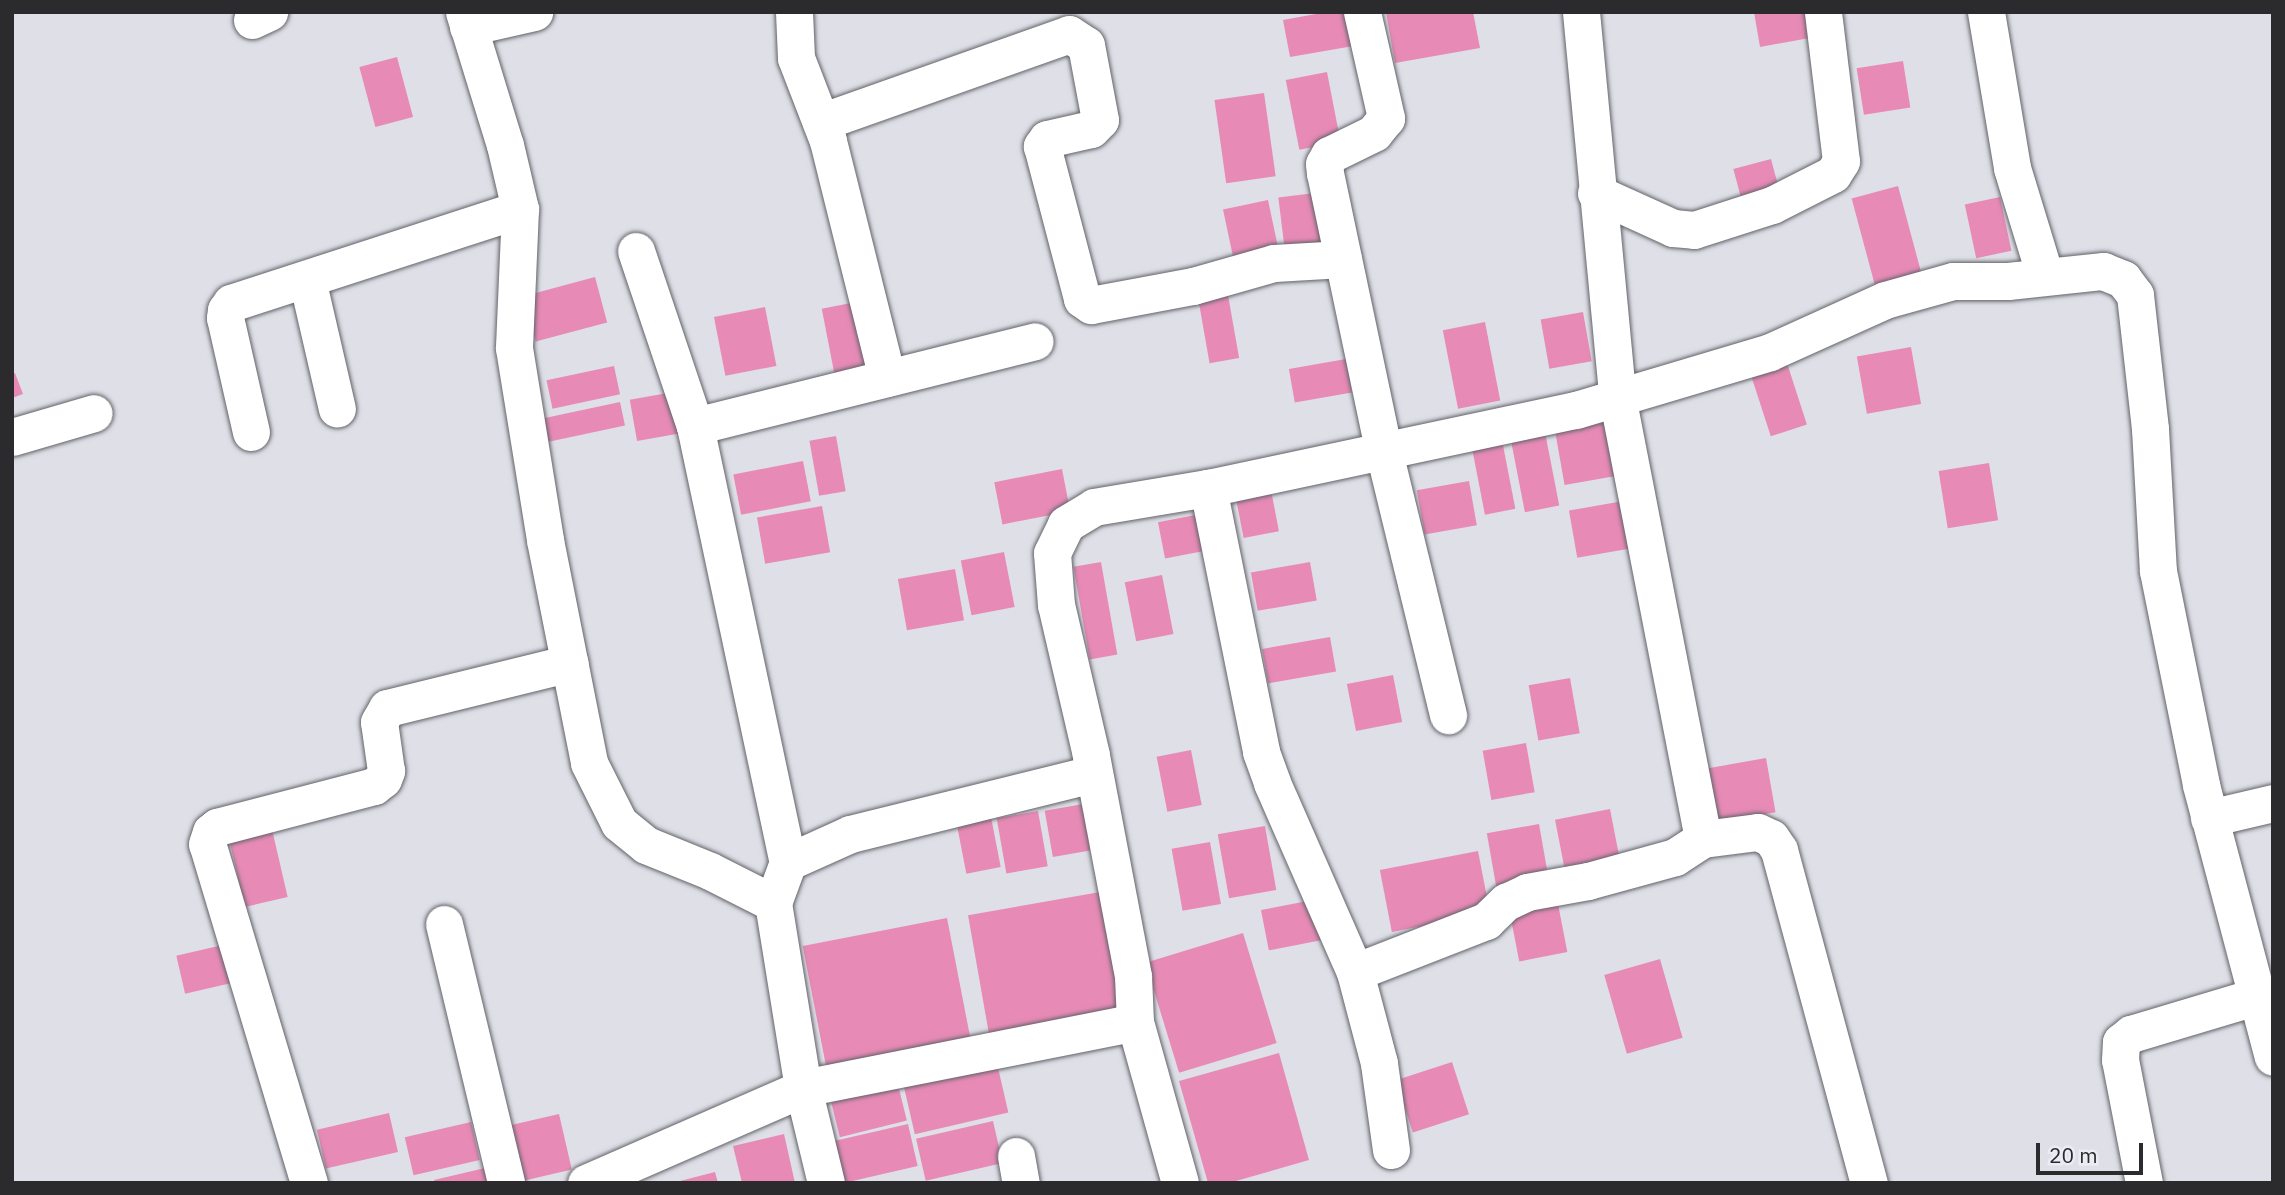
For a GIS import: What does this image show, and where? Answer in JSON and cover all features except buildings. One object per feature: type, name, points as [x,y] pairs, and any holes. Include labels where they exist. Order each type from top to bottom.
[{"type":"street","points":[[534,12],[466,20],[505,145],[520,209],[514,348],[589,763],[619,823],[646,845],[709,871],[774,903]]},
{"type":"street","points":[[794,12],[796,58],[821,122],[887,378]]},
{"type":"street","points":[[1362,12],[1386,118],[1374,133],[1329,155],[1324,164],[1384,452],[1448,715]]},
{"type":"street","points":[[1581,12],[1617,396],[1703,839]]},
{"type":"street","points":[[1596,193],[1673,228],[1694,230],[1772,205],[1833,174],[1841,161],[1823,12]]},
{"type":"street","points":[[1986,12],[2012,168],[2045,276]]},
{"type":"street","points":[[821,122],[1069,34],[1079,38],[1086,46],[1100,120],[1091,129],[1048,139],[1042,146],[1082,299],[1091,305],[1193,286],[1274,263],[1343,259]]},
{"type":"street","points":[[251,432],[226,310],[231,303],[520,209]]},
{"type":"street","points":[[636,251],[695,426],[788,862],[774,903],[803,1088],[825,1183]]},
{"type":"street","points":[[1180,1183],[1135,1022],[1133,976],[1056,605],[1052,553],[1066,524],[1094,507],[1208,488],[1576,410],[1770,352],[1885,300],[1952,281],[2008,281],[2103,271],[2123,279],[2135,295],[2150,429],[2158,571],[2209,818],[2273,1057]]},
{"type":"street","points":[[307,279],[337,409]]},
{"type":"street","points":[[695,426],[1035,341]]},
{"type":"street","points":[[12,437],[93,413]]},
{"type":"street","points":[[1208,488],[1261,752],[1355,972],[1379,1063],[1391,1150]]},
{"type":"street","points":[[309,1183],[207,844],[211,832],[217,827],[374,786],[386,771],[379,722],[387,708],[569,663]]},
{"type":"street","points":[[788,862],[850,834],[1093,774]]},
{"type":"street","points":[[2209,818],[2273,803]]},
{"type":"street","points":[[1355,972],[1486,921],[1516,896],[1675,857],[1703,839],[1758,832],[1771,838],[1779,850],[1869,1183]]},
{"type":"street","points":[[444,924],[506,1183]]},
{"type":"street","points":[[2144,1183],[2120,1060],[2121,1042],[2131,1034],[2258,996]]},
{"type":"street","points":[[586,1183],[803,1088],[1135,1022]]}]
